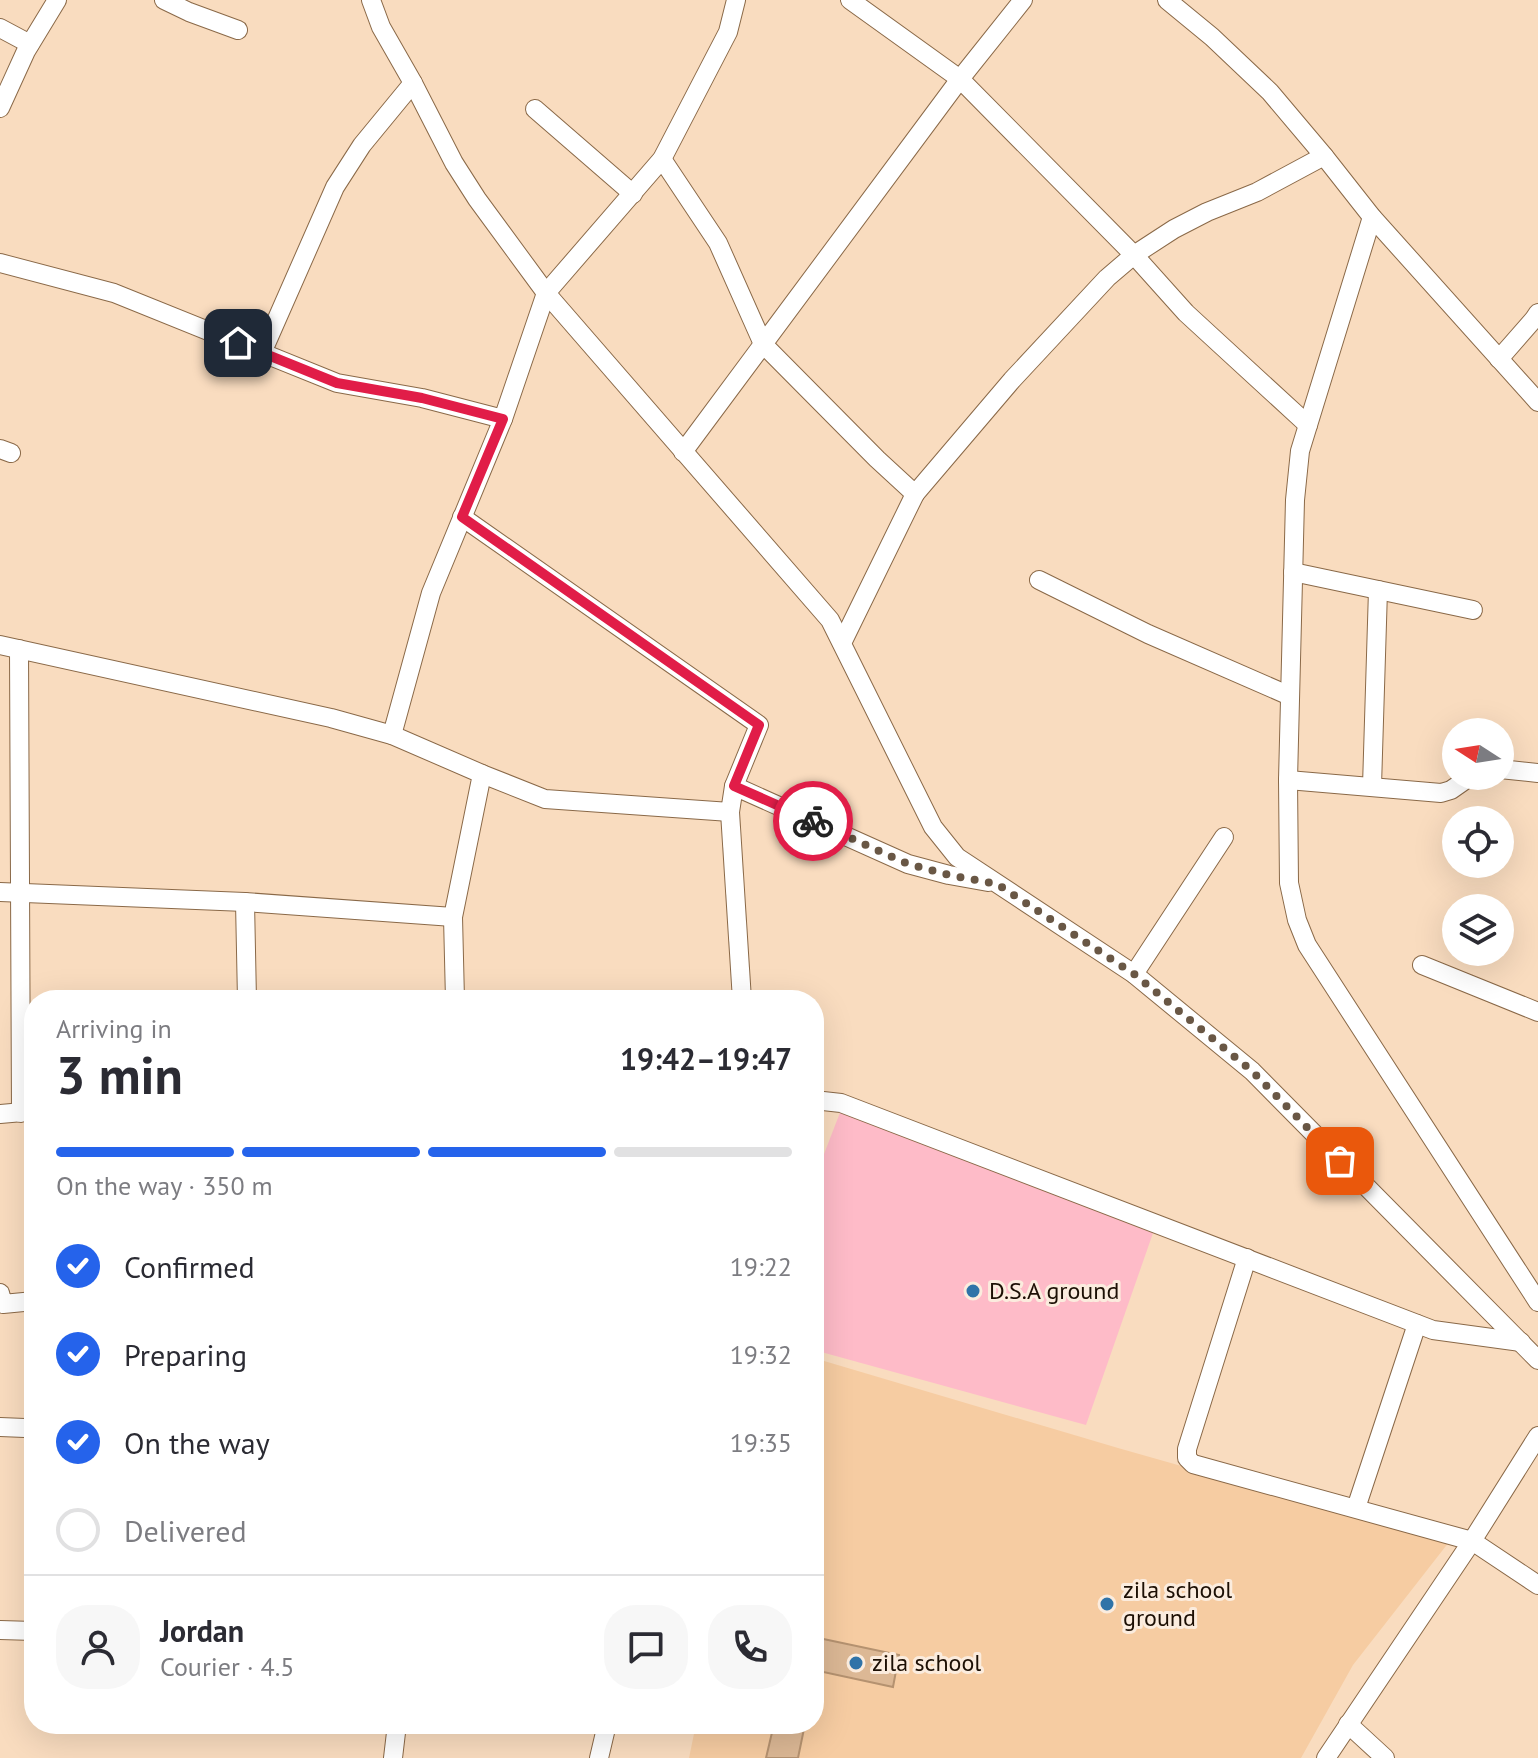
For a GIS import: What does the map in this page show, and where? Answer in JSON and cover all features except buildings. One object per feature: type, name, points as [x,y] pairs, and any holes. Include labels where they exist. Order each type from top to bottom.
[{"type":"street","points":[[0,108],[8,66],[30,44],[57,0]]},
{"type":"street","points":[[164,0],[238,30]]},
{"type":"street","points":[[371,0],[381,27],[454,163],[546,293],[830,620],[933,827],[957,857],[1134,974],[1252,1071],[1538,1360]]},
{"type":"street","points":[[392,735],[431,593],[503,419],[546,293],[662,159],[728,32],[736,0]]},
{"type":"street","points":[[850,0],[960,79],[1134,255],[1186,313],[1308,425]]},
{"type":"street","points":[[683,452],[960,79],[1023,0]]},
{"type":"street","points":[[1167,0],[1270,92],[1372,217],[1538,402]]},
{"type":"street","points":[[0,28],[30,44]]},
{"type":"street","points":[[262,353],[335,187],[362,145],[413,83]]},
{"type":"street","points":[[535,109],[633,194]]},
{"type":"street","points":[[842,643],[915,494],[1023,368],[1107,278],[1134,255],[1174,229],[1257,192],[1324,156]]},
{"type":"street","points":[[662,159],[718,243],[763,344],[915,494]]},
{"type":"street","points":[[1372,217],[1300,451],[1293,572],[1289,883],[1297,920],[1307,945],[1538,1302]]},
{"type":"street","points":[[0,263],[114,293],[337,383],[422,398],[503,419]]},
{"type":"street","points":[[1499,359],[1538,313]]},
{"type":"street","points":[[462,517],[759,725],[734,786],[730,812],[741,990]]},
{"type":"street","points":[[1293,572],[1473,610]]},
{"type":"street","points":[[1039,580],[1148,634],[1290,696]]},
{"type":"street","points":[[1372,786],[1378,590]]},
{"type":"street","points":[[0,645],[331,718],[392,735],[545,799],[730,812]]},
{"type":"street","points":[[19,649],[9,892],[24,1075]]},
{"type":"street","points":[[1514,770],[1538,773]]},
{"type":"street","points":[[455,990],[453,917],[482,774]]},
{"type":"street","points":[[1288,780],[1441,793],[1451,790]]},
{"type":"street","points":[[734,786],[908,864],[997,884]]},
{"type":"street","points":[[1134,974],[1224,837]]},
{"type":"street","points":[[9,892],[245,902],[453,917]]},
{"type":"street","points":[[245,902],[247,990]]},
{"type":"street","points":[[1422,965],[1538,1012]]},
{"type":"street","points":[[824,1101],[841,1103],[1433,1330],[1521,1342]]},
{"type":"street","points":[[0,1114],[24,1112]]},
{"type":"street","points":[[1247,1258],[1187,1449],[1187,1458],[1193,1464],[1472,1541],[1538,1585]]},
{"type":"street","points":[[0,1293],[3,1304],[24,1302]]},
{"type":"street","points":[[1356,1508],[1417,1324]]},
{"type":"street","points":[[0,1427],[24,1428]]},
{"type":"street","points":[[1326,1758],[1472,1541],[1538,1436]]},
{"type":"street","points":[[0,1630],[24,1631]]},
{"type":"street","points":[[1348,1724],[1385,1758]]},
{"type":"street","points":[[393,1758],[396,1734]]},
{"type":"street","points":[[599,1758],[605,1734]]},
{"type":"shaded area","name":"D.S.A ground","points":[[841,1110],[1153,1233],[1086,1425],[824,1353],[824,1154]]},
{"type":"shaded area","name":"zila school ground","points":[[824,1361],[1449,1542],[1353,1665],[1301,1758],[689,1758],[694,1734],[824,1734]]},
{"type":"way so far","points":[[813,821],[908,864],[997,884],[1134,974],[1252,1071],[1340,1161]]},
{"type":"place","name":"D.S.A ground","points":[[973,1291]]},
{"type":"place","name":"zila school ground","points":[[1107,1604]]},
{"type":"place","name":"zila school","points":[[856,1663]]},
{"type":"route","points":[[238,343],[337,383],[422,398],[503,419],[462,517],[759,725],[734,786],[813,821]]}]
